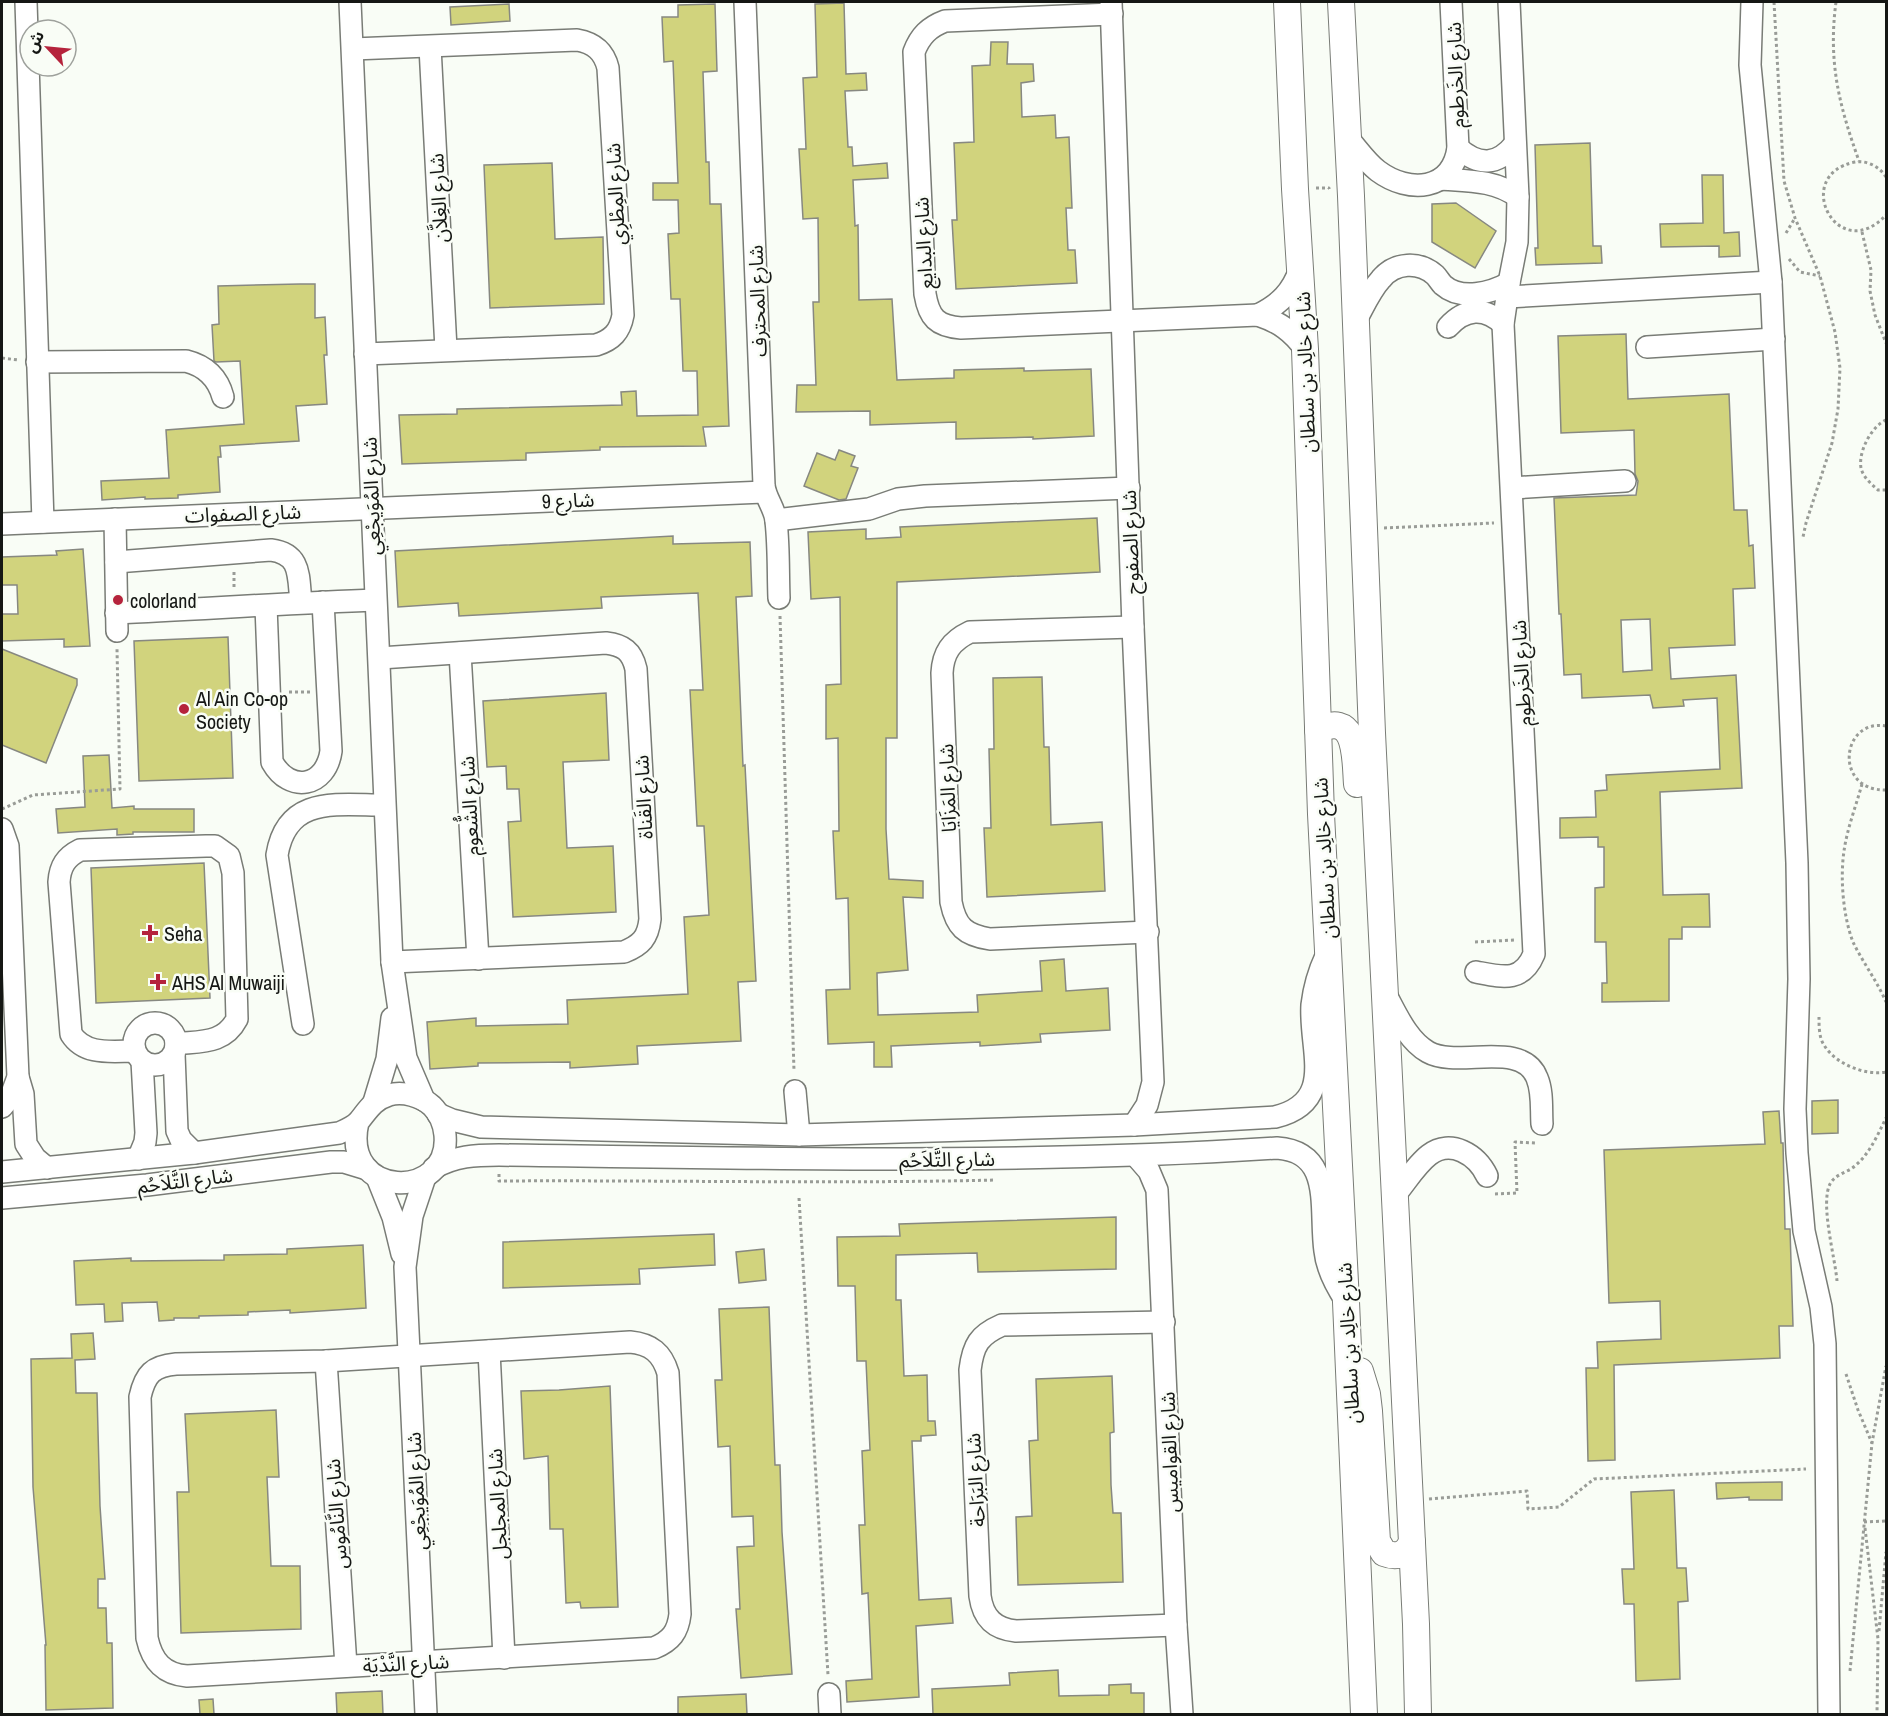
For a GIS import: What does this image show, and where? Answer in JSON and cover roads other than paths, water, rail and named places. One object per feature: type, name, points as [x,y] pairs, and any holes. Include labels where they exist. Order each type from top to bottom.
[{"type":"main road","name":"شارع خالِد بن سلطان","points":[[1287,2],[1305,349],[1318,730],[1364,1714]]},
{"type":"main road","points":[[1341,2],[1372,733],[1416,1624],[1418,1714]]},
{"type":"main road","points":[[1318,730],[1326,726],[1336,726],[1351,735],[1354,744],[1362,848],[1381,900]]},
{"type":"main road","points":[[1348,1346],[1356,1361],[1367,1394],[1377,1540],[1384,1553],[1397,1556],[1404,1553],[1412,1542]]},
{"type":"street","points":[[26,2],[43,522]]},
{"type":"street","name":"شارع المُوَيجْعِي","points":[[350,2],[392,962],[406,1058],[431,1107]]},
{"type":"street","name":"شارع المحترف","points":[[745,2],[765,492],[776,520],[779,598]]},
{"type":"street","name":"شارع الخَرطوم","points":[[1441,179],[1454,164],[1458,148],[1451,2]]},
{"type":"street","name":"شارع الخَرطوم","points":[[1476,972],[1500,977],[1513,976],[1530,964],[1534,954],[1503,324],[1517,242],[1518,197],[1509,2]]},
{"type":"street","points":[[1752,2],[1750,65],[1771,282],[1797,863],[1799,979],[1796,1120],[1804,1231],[1824,1329],[1829,1714]]},
{"type":"street","name":"شارع البدايع","points":[[1112,8],[945,21],[934,25],[918,41],[914,52],[927,308],[935,320],[947,327],[961,328],[1258,315],[1285,327],[1305,349]]},
{"type":"street","name":"شارع الصفوح","points":[[1112,8],[1133,627],[1153,1082],[1147,1105],[1134,1125]]},
{"type":"street","name":"شارع المِطْرِي","points":[[353,49],[578,40],[601,51],[608,68],[622,303],[621,326],[606,342],[596,345],[446,349],[365,354]]},
{"type":"street","name":"شارع الغِلاَّن","points":[[430,47],[446,349]]},
{"type":"street","points":[[1347,136],[1368,161],[1390,179],[1418,186],[1430,185],[1441,179],[1488,182],[1509,190],[1518,197]]},
{"type":"street","name":"شارع الخَرطوم","points":[[1458,148],[1468,157],[1487,161],[1506,154],[1515,144]]},
{"type":"street","points":[[1355,322],[1381,279],[1396,267],[1407,265],[1429,270],[1443,286],[1462,293],[1485,293],[1498,289],[1771,282]]},
{"type":"street","name":"شارع البدايع","points":[[1258,315],[1284,299],[1294,285],[1300,268]]},
{"type":"street","points":[[1448,327],[1455,319],[1475,311],[1485,312],[1503,324]]},
{"type":"street","points":[[1647,347],[1774,339]]},
{"type":"street","points":[[37,362],[186,361],[209,371],[223,397]]},
{"type":"street","points":[[1512,488],[1625,481]]},
{"type":"street","points":[[776,520],[869,509],[898,499],[925,496],[1129,488]]},
{"type":"street","name":"شارع 9","points":[[371,508],[765,492]]},
{"type":"street","name":"شارع الصفوات","points":[[2,524],[371,508]]},
{"type":"street","points":[[115,519],[117,622],[301,602],[375,600]]},
{"type":"street","points":[[116,562],[234,552],[271,550],[283,552],[293,559],[298,570],[301,602]]},
{"type":"street","points":[[266,606],[272,762],[277,772],[286,778],[296,782],[306,782],[316,778],[329,762],[329,691],[323,602]]},
{"type":"street","name":"شارع المَزَايَا","points":[[1133,627],[970,632],[958,638],[949,648],[943,660],[942,673],[951,902],[954,917],[963,929],[975,937],[990,939],[1148,932]]},
{"type":"street","name":"شارع القَناة","points":[[380,658],[606,643],[627,649],[633,657],[636,669],[650,918],[649,930],[644,940],[636,947],[624,952],[392,962]]},
{"type":"street","name":"شارع الشُّعوم","points":[[460,653],[478,959]]},
{"type":"street","points":[[303,1024],[277,855],[279,841],[286,827],[296,816],[309,809],[323,806],[384,805]]},
{"type":"street","points":[[2,829],[8,846],[18,1077],[23,1094],[26,1144],[35,1158],[47,1168]]},
{"type":"street","points":[[215,846],[229,856],[232,873],[237,1019],[225,1035],[175,1049],[169,1060],[156,1066],[138,1056],[83,1047],[71,1034],[59,882],[66,859],[80,850],[215,846]]},
{"type":"street","name":"شارع التَّلاَحُم","points":[[431,1107],[452,1120],[481,1127],[799,1135],[1134,1125],[1275,1117],[1302,1106],[1311,1095],[1316,1083],[1312,1006],[1318,977],[1328,952]]},
{"type":"street","name":"شارع المُوَيجْعِي","points":[[374,1102],[387,1059],[395,991]]},
{"type":"street","points":[[1384,992],[1413,1040],[1430,1053],[1450,1059],[1509,1057],[1526,1064],[1537,1078],[1543,1134]]},
{"type":"street","points":[[138,1159],[146,1133],[135,1038],[148,1024],[161,1024],[167,1027],[175,1038],[175,1122],[181,1140],[194,1153]]},
{"type":"street","points":[[2,1107],[11,1096],[18,1077]]},
{"type":"street","name":"شارع الصفوح","points":[[1153,1082],[1162,1105],[1180,1122]]},
{"type":"street","points":[[795,1091],[799,1135]]},
{"type":"street","points":[[408,1094],[431,1107],[444,1127],[445,1142],[442,1156],[429,1173],[409,1183],[393,1183],[372,1173],[360,1159],[356,1147],[358,1122],[362,1115],[374,1102],[390,1095],[408,1094]]},
{"type":"street","name":"شارع التَّلاَحُم","points":[[2,1172],[194,1153],[339,1133],[358,1122]]},
{"type":"street","name":"شارع التَّلاَحُم","points":[[429,1173],[462,1157],[499,1155],[916,1160],[1136,1156],[1291,1149],[1310,1160],[1319,1175],[1325,1252],[1329,1270],[1346,1302]]},
{"type":"street","points":[[1395,1195],[1430,1154],[1441,1150],[1464,1151],[1474,1157],[1482,1166],[1487,1185]]},
{"type":"street","name":"شارع القواميس","points":[[1157,1190],[1164,1170],[1177,1154]]},
{"type":"street","name":"شارع القواميس","points":[[1136,1156],[1149,1171],[1157,1190],[1182,1714]]},
{"type":"street","name":"شارع التَّلاَحُم","points":[[2,1198],[147,1185],[332,1162],[344,1162],[372,1173]]},
{"type":"street","name":"شارع المُوَيجْعِي","points":[[372,1173],[393,1217],[405,1267],[426,1714]]},
{"type":"street","name":"شارع المُوَيجْعِي","points":[[405,1267],[412,1215],[429,1173]]},
{"type":"street","name":"شارع البَرَاحة","points":[[1164,1322],[1002,1324],[988,1331],[978,1341],[972,1355],[970,1370],[980,1596],[987,1617],[995,1625],[1005,1630],[1016,1631],[1176,1625]]},
{"type":"street","name":"شارع النَّدْيَة","points":[[630,1342],[644,1343],[664,1360],[668,1373],[679,1602],[679,1626],[673,1636],[664,1644],[654,1648],[187,1676],[175,1675],[164,1670],[155,1661],[147,1638],[140,1396],[143,1383],[151,1372],[163,1365],[326,1361],[489,1351],[630,1342]]},
{"type":"street","name":"شارع المجلجل","points":[[489,1351],[504,1658]]},
{"type":"street","name":"شارع النَّامُوس","points":[[326,1361],[346,1666]]},
{"type":"place","name":"colorland","points":[[118,600]]},
{"type":"place","name":"Al Ain Co-op Society","points":[[184,709]]},
{"type":"place","name":"Seha","points":[[150,933]]},
{"type":"place","name":"AHS Al Muwaiji","points":[[158,982]]}]
